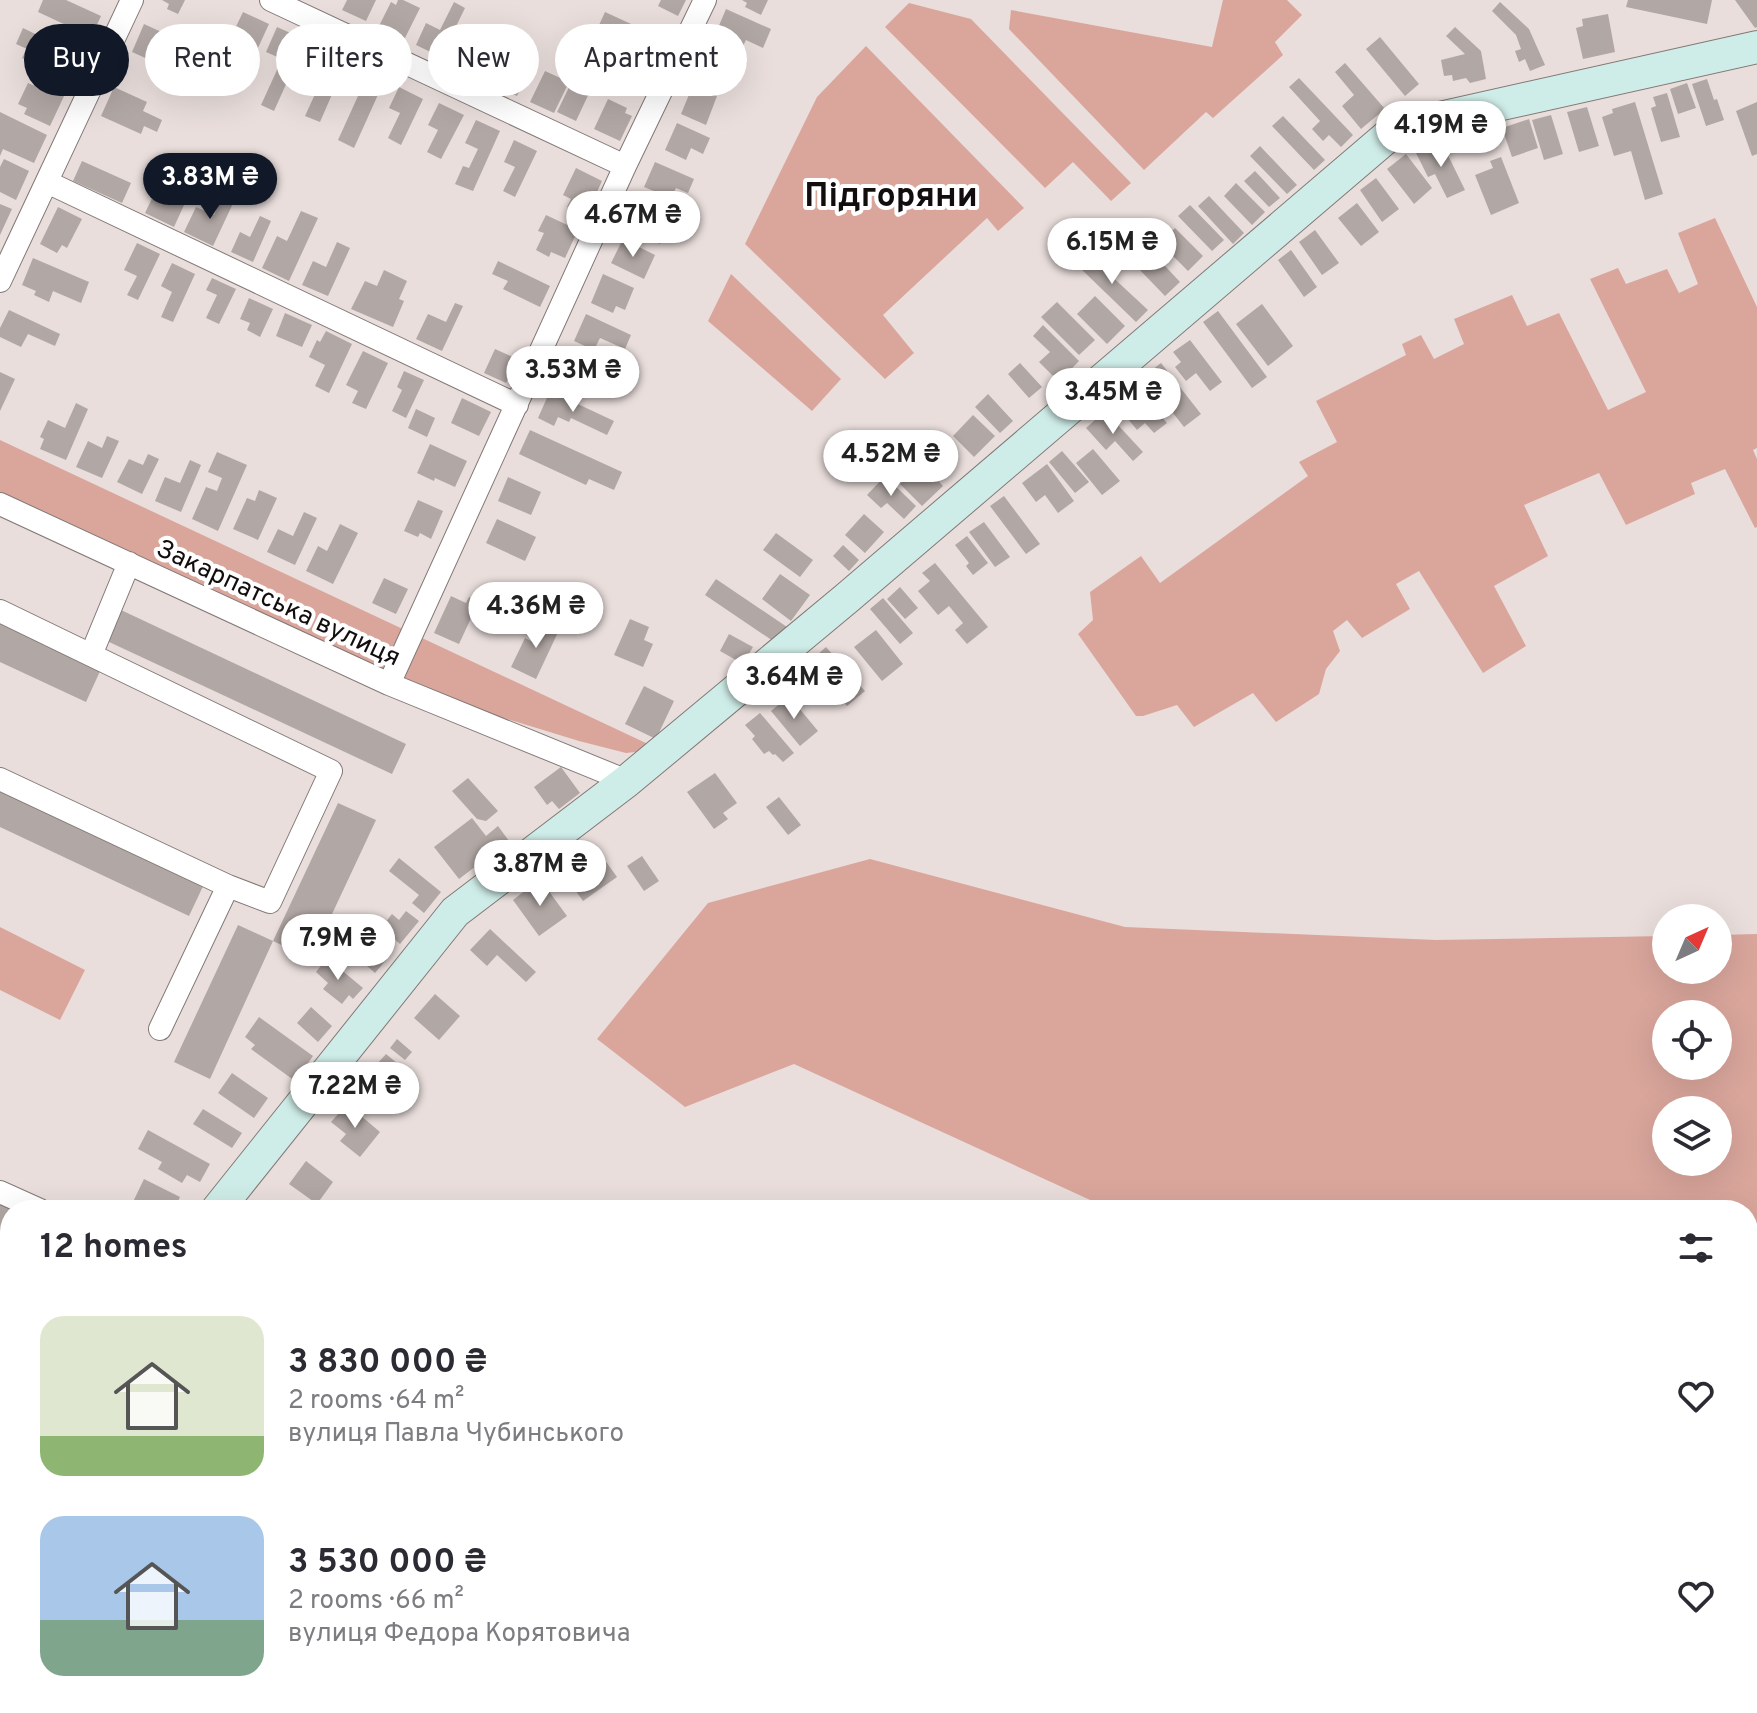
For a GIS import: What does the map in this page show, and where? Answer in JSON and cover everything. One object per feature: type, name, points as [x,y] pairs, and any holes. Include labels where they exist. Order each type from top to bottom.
[{"type":"main road","points":[[225,1200],[455,912],[627,781],[847,598],[1389,135],[1426,121],[1757,47]]},
{"type":"street","points":[[0,281],[132,0]]},
{"type":"street","points":[[271,0],[625,166]]},
{"type":"street","points":[[389,684],[625,166],[705,0]]},
{"type":"street","points":[[47,182],[517,405]]},
{"type":"street","name":"Закарпатська вулиця","points":[[0,504],[389,684],[627,781]]},
{"type":"street","points":[[91,655],[129,563]]},
{"type":"street","points":[[0,611],[331,771],[270,902],[228,886],[0,779]]},
{"type":"street","points":[[160,1029],[228,886]]},
{"type":"shaded area","points":[[1223,0],[1287,0],[1302,15],[1275,42],[1283,55],[1213,118],[1206,112],[1144,170],[1009,29],[1011,10],[1212,47]]},
{"type":"shaded area","points":[[909,3],[971,19],[1131,183],[1111,201],[1073,162],[1045,188],[885,27]]},
{"type":"shaded area","points":[[866,46],[1024,208],[998,231],[987,218],[883,315],[914,353],[885,379],[745,244],[817,97]]},
{"type":"shaded area","points":[[1715,218],[1757,307],[1757,448],[1753,450],[1757,459],[1757,527],[1725,469],[1691,483],[1695,494],[1626,525],[1599,473],[1524,505],[1548,556],[1494,586],[1526,646],[1483,673],[1419,571],[1396,584],[1410,609],[1362,638],[1347,620],[1333,631],[1340,651],[1326,669],[1319,694],[1276,722],[1253,693],[1194,727],[1177,705],[1136,716],[1078,634],[1093,620],[1090,592],[1141,556],[1160,583],[1308,476],[1299,462],[1337,442],[1316,401],[1406,355],[1402,344],[1421,335],[1434,359],[1464,344],[1454,319],[1512,295],[1527,326],[1559,313],[1608,410],[1646,392],[1590,279],[1618,268],[1626,284],[1667,269],[1679,293],[1698,284],[1678,233]]},
{"type":"shaded area","points":[[731,274],[841,379],[812,411],[708,321]]},
{"type":"shaded area","points":[[0,440],[648,744],[645,751],[626,753],[448,701],[0,497]]},
{"type":"shaded area","points":[[870,859],[1125,927],[1436,940],[1652,936],[1652,984],[1732,984],[1732,935],[1757,934],[1757,1200],[1090,1200],[794,1064],[685,1107],[597,1039],[708,903]]},
{"type":"shaded area","points":[[0,927],[85,970],[60,1020],[0,990]]},
{"type":"building","points":[[43,0],[66,0],[101,16],[97,24],[64,24],[38,12]]},
{"type":"building","points":[[162,0],[185,0],[178,14],[167,9],[169,4]]},
{"type":"building","points":[[347,0],[376,0],[366,21],[342,10]]},
{"type":"building","points":[[398,0],[403,0],[420,8],[412,24],[380,24],[391,2],[396,5]]},
{"type":"building","points":[[661,0],[686,0],[678,16],[658,6]]},
{"type":"building","points":[[742,0],[768,0],[761,15],[745,7],[747,3]]},
{"type":"building","points":[[1628,0],[1712,0],[1707,24],[1626,7]]},
{"type":"building","points":[[1735,0],[1757,0],[1757,27],[1755,28]]},
{"type":"building","points":[[454,2],[465,8],[457,24],[443,24]]},
{"type":"building","points":[[1500,2],[1529,29],[1545,65],[1530,71],[1525,59],[1519,62],[1515,51],[1521,49],[1516,35],[1492,11]]},
{"type":"building","points":[[726,9],[771,29],[763,48],[747,40],[747,24],[720,24]]},
{"type":"building","points":[[243,12],[269,24],[260,43],[260,24],[237,24]]},
{"type":"building","points":[[605,12],[631,24],[600,24]]},
{"type":"building","points":[[1608,14],[1615,52],[1583,59],[1576,28],[1583,26],[1582,19]]},
{"type":"building","points":[[144,24],[145,58],[132,52]]},
{"type":"building","points":[[428,24],[428,51],[416,45]]},
{"type":"building","points":[[1455,27],[1481,51],[1486,79],[1470,83],[1466,78],[1453,81],[1452,75],[1444,76],[1441,60],[1465,54],[1446,36]]},
{"type":"building","points":[[23,28],[24,48],[16,44]]},
{"type":"building","points":[[276,29],[276,56],[266,52]]},
{"type":"building","points":[[1380,37],[1419,84],[1405,96],[1366,49]]},
{"type":"building","points":[[1345,63],[1385,109],[1361,129],[1342,106],[1354,95],[1335,72]]},
{"type":"building","points":[[545,71],[555,76],[555,96],[562,96],[554,113],[530,102],[533,96],[539,96],[539,83]]},
{"type":"building","points":[[276,72],[276,96],[281,96],[274,111],[261,105]]},
{"type":"building","points":[[1299,78],[1353,135],[1341,147],[1329,135],[1323,141],[1312,129],[1320,121],[1289,87]]},
{"type":"building","points":[[1707,79],[1724,120],[1706,126],[1692,84]]},
{"type":"building","points":[[1687,83],[1696,108],[1678,114],[1670,89]]},
{"type":"building","points":[[24,91],[24,96],[64,96],[50,126],[24,114],[27,108],[18,104]]},
{"type":"building","points":[[1667,93],[1680,137],[1661,142],[1651,108],[1656,106],[1653,97]]},
{"type":"building","points":[[129,94],[147,102],[143,111],[162,120],[157,132],[144,126],[141,134],[101,116],[110,96]]},
{"type":"building","points":[[412,94],[423,99],[401,145],[388,138],[400,113],[389,108],[395,96],[412,96]]},
{"type":"building","points":[[314,96],[331,96],[320,122],[305,116]]},
{"type":"building","points":[[358,96],[377,96],[354,148],[338,140]]},
{"type":"building","points":[[565,96],[588,96],[576,121],[557,112]]},
{"type":"building","points":[[688,96],[717,96],[706,125],[681,114]]},
{"type":"building","points":[[608,99],[627,108],[625,113],[632,116],[620,141],[594,129]]},
{"type":"building","points":[[1635,102],[1663,194],[1645,200],[1631,151],[1614,156],[1602,117],[1613,113],[1612,109]]},
{"type":"building","points":[[1757,102],[1757,154],[1752,156],[1736,111]]},
{"type":"building","points":[[439,103],[464,115],[441,159],[427,152],[438,130],[428,125]]},
{"type":"building","points":[[1587,107],[1599,146],[1579,152],[1567,112]]},
{"type":"building","points":[[0,112],[47,135],[34,163],[3,149],[0,156]]},
{"type":"building","points":[[1551,115],[1563,154],[1544,160],[1532,120]]},
{"type":"building","points":[[1283,116],[1325,160],[1314,170],[1272,126]]},
{"type":"building","points":[[1529,119],[1538,148],[1512,157],[1502,128]]},
{"type":"building","points":[[476,120],[500,131],[473,191],[455,184],[463,166],[469,168],[478,149],[465,143]]},
{"type":"building","points":[[677,123],[710,138],[703,154],[691,148],[686,160],[665,150]]},
{"type":"building","points":[[514,140],[537,151],[515,197],[503,191],[515,167],[504,162]]},
{"type":"building","points":[[1441,141],[1465,190],[1447,198],[1435,174],[1428,177],[1416,153]]},
{"type":"building","points":[[1260,146],[1297,185],[1287,194],[1250,156]]},
{"type":"building","points":[[1406,154],[1432,188],[1414,204],[1387,169]]},
{"type":"building","points":[[1501,157],[1519,203],[1491,215],[1475,175],[1493,168],[1490,161]]},
{"type":"building","points":[[4,159],[29,171],[16,200],[0,192],[0,167]]},
{"type":"building","points":[[82,161],[131,183],[122,203],[73,181]]},
{"type":"building","points":[[655,162],[694,179],[688,193],[676,188],[671,198],[644,187]]},
{"type":"building","points":[[576,168],[602,181],[586,216],[567,207],[571,199],[563,195]]},
{"type":"building","points":[[1255,171],[1280,198],[1269,207],[1244,181]]},
{"type":"building","points":[[185,173],[196,179],[174,227],[145,213],[157,188],[174,196]]},
{"type":"building","points":[[1376,178],[1399,209],[1382,222],[1360,190]]},
{"type":"building","points":[[1236,183],[1265,212],[1252,225],[1224,196]]},
{"type":"building","points":[[224,192],[236,197],[213,246],[184,232],[196,207],[214,215]]},
{"type":"building","points":[[1209,196],[1244,233],[1233,244],[1198,206]]},
{"type":"building","points":[[1357,203],[1379,232],[1361,246],[1338,218]]},
{"type":"building","points":[[0,204],[12,209],[0,235]]},
{"type":"building","points":[[638,205],[671,219],[660,244],[628,229]]},
{"type":"building","points":[[1190,205],[1224,240],[1212,251],[1178,216]]},
{"type":"building","points":[[58,207],[82,219],[67,248],[62,245],[57,253],[40,244]]},
{"type":"building","points":[[301,211],[318,218],[289,281],[262,268],[277,236],[287,241]]},
{"type":"building","points":[[546,215],[578,230],[565,258],[551,252],[549,257],[536,250],[544,233],[538,231]]},
{"type":"building","points":[[260,216],[271,221],[253,262],[231,252],[240,232],[250,237]]},
{"type":"building","points":[[1175,228],[1203,256],[1188,271],[1160,243]]},
{"type":"building","points":[[1315,230],[1339,263],[1322,275],[1299,242]]},
{"type":"building","points":[[623,239],[655,255],[644,279],[611,263]]},
{"type":"building","points":[[337,242],[350,248],[328,296],[302,285],[313,261],[326,267]]},
{"type":"building","points":[[137,243],[160,254],[138,300],[127,295],[137,276],[124,270]]},
{"type":"building","points":[[1291,250],[1317,287],[1304,297],[1278,260]]},
{"type":"building","points":[[1093,251],[1110,266],[1106,271],[1148,310],[1136,322],[1078,266]]},
{"type":"building","points":[[1153,253],[1180,282],[1165,296],[1138,268]]},
{"type":"building","points":[[33,258],[89,282],[81,303],[53,291],[49,302],[22,285]]},
{"type":"building","points":[[498,261],[550,286],[540,307],[503,289],[508,281],[492,274]]},
{"type":"building","points":[[172,263],[195,274],[173,322],[161,317],[172,292],[161,286]]},
{"type":"building","points":[[384,270],[407,281],[399,299],[404,301],[393,327],[351,309],[365,281],[377,286]]},
{"type":"building","points":[[603,274],[634,288],[625,310],[616,306],[613,313],[591,303]]},
{"type":"building","points":[[212,278],[236,289],[219,324],[206,318],[217,295],[206,290]]},
{"type":"building","points":[[1095,296],[1125,326],[1107,344],[1077,314]]},
{"type":"building","points":[[249,298],[273,309],[260,337],[247,330],[250,323],[240,319]]},
{"type":"building","points":[[1057,302],[1095,340],[1079,355],[1041,317]]},
{"type":"building","points":[[455,303],[463,306],[442,351],[416,339],[428,314],[446,322]]},
{"type":"building","points":[[1262,304],[1293,346],[1268,366],[1236,324]]},
{"type":"building","points":[[9,310],[60,334],[55,346],[28,334],[21,347],[0,337],[0,328]]},
{"type":"building","points":[[1218,311],[1267,377],[1252,388],[1203,322]]},
{"type":"building","points":[[285,313],[312,325],[302,347],[276,336]]},
{"type":"building","points":[[586,314],[631,335],[625,349],[600,338],[594,350],[574,341]]},
{"type":"building","points":[[1043,325],[1079,361],[1059,382],[1039,362],[1050,352],[1033,336]]},
{"type":"building","points":[[326,331],[352,344],[329,393],[315,386],[325,365],[309,357],[317,340],[320,342]]},
{"type":"building","points":[[1190,340],[1222,382],[1210,391],[1196,373],[1186,381],[1175,367],[1181,362],[1173,352]]},
{"type":"building","points":[[495,349],[517,359],[506,383],[484,373]]},
{"type":"building","points":[[363,351],[388,363],[366,409],[352,403],[358,391],[346,385]]},
{"type":"building","points":[[568,356],[612,376],[607,387],[581,376],[576,387],[558,379]]},
{"type":"building","points":[[1020,363],[1042,387],[1029,398],[1008,374]]},
{"type":"building","points":[[1161,363],[1201,414],[1184,427],[1144,376]]},
{"type":"building","points":[[404,371],[424,380],[406,418],[392,411],[402,390],[397,387]]},
{"type":"building","points":[[0,372],[15,379],[0,411]]},
{"type":"building","points":[[550,391],[614,421],[607,435],[571,418],[569,422],[558,417],[554,426],[538,418]]},
{"type":"building","points":[[1140,391],[1167,423],[1154,433],[1145,423],[1137,430],[1119,408]]},
{"type":"building","points":[[988,394],[1013,421],[1000,433],[975,407]]},
{"type":"building","points":[[462,398],[491,412],[479,436],[451,423]]},
{"type":"building","points":[[76,403],[88,409],[66,460],[40,449],[44,439],[40,437],[48,420],[65,428]]},
{"type":"building","points":[[416,409],[435,418],[427,437],[408,428]]},
{"type":"building","points":[[1105,411],[1143,452],[1133,461],[1115,441],[1106,450],[1086,428]]},
{"type":"building","points":[[973,415],[995,436],[974,457],[953,436]]},
{"type":"building","points":[[530,430],[622,472],[614,490],[589,479],[586,485],[519,454]]},
{"type":"building","points":[[107,436],[119,441],[102,478],[76,467],[88,441],[102,448]]},
{"type":"building","points":[[430,444],[467,461],[455,487],[417,473]]},
{"type":"building","points":[[1093,449],[1120,481],[1102,495],[1076,463]]},
{"type":"building","points":[[1062,451],[1089,482],[1075,493],[1049,462]]},
{"type":"building","points":[[217,452],[247,465],[218,531],[192,519],[206,487],[217,491],[222,478],[208,472]]},
{"type":"building","points":[[148,454],[159,459],[142,494],[117,482],[129,459],[143,465]]},
{"type":"building","points":[[190,460],[201,465],[181,512],[155,501],[165,477],[180,483]]},
{"type":"building","points":[[922,463],[943,486],[922,506],[900,484]]},
{"type":"building","points":[[1047,464],[1074,501],[1058,513],[1045,495],[1036,502],[1022,483]]},
{"type":"building","points":[[885,476],[916,506],[904,519],[887,503],[881,508],[867,495]]},
{"type":"building","points":[[508,477],[541,492],[531,515],[498,501]]},
{"type":"building","points":[[259,490],[277,498],[258,540],[233,529],[247,498],[255,501]]},
{"type":"building","points":[[1004,496],[1040,544],[1026,554],[990,506]]},
{"type":"building","points":[[418,500],[443,511],[431,539],[420,533],[418,537],[404,531]]},
{"type":"building","points":[[304,512],[317,518],[295,565],[267,552],[278,529],[293,536]]},
{"type":"building","points":[[864,514],[884,532],[865,553],[845,535]]},
{"type":"building","points":[[497,519],[536,537],[525,561],[486,543]]},
{"type":"building","points":[[984,522],[1010,557],[995,567],[969,532]]},
{"type":"building","points":[[340,524],[358,533],[333,584],[306,571],[318,546],[327,551]]},
{"type":"building","points":[[776,533],[813,560],[800,577],[763,550]]},
{"type":"building","points":[[967,536],[988,563],[973,575],[966,566],[969,563],[955,545]]},
{"type":"building","points":[[843,545],[859,560],[849,571],[833,556]]},
{"type":"building","points":[[935,563],[988,627],[967,644],[955,630],[963,623],[949,606],[938,615],[918,591],[930,581],[922,573]]},
{"type":"building","points":[[780,574],[810,595],[791,621],[762,599]]},
{"type":"building","points":[[384,578],[408,589],[396,614],[372,603]]},
{"type":"building","points":[[716,579],[787,627],[776,643],[705,595]]},
{"type":"building","points":[[900,587],[918,608],[905,619],[887,599]]},
{"type":"building","points":[[451,596],[466,603],[469,597],[479,601],[459,644],[434,633]]},
{"type":"building","points":[[883,598],[913,633],[900,644],[870,609]]},
{"type":"building","points":[[121,610],[406,744],[392,774],[107,641]]},
{"type":"building","points":[[630,619],[649,627],[644,640],[653,644],[643,667],[614,655]]},
{"type":"building","points":[[542,620],[560,628],[536,679],[511,667],[525,638],[531,641]]},
{"type":"building","points":[[0,622],[101,669],[86,702],[0,662]]},
{"type":"building","points":[[876,630],[903,664],[882,681],[854,647]]},
{"type":"building","points":[[729,634],[753,647],[743,664],[720,651]]},
{"type":"building","points":[[826,647],[865,691],[847,706],[809,662]]},
{"type":"building","points":[[799,669],[818,692],[804,704],[785,681]]},
{"type":"building","points":[[644,686],[674,701],[656,739],[625,724]]},
{"type":"building","points":[[789,696],[818,731],[800,746],[771,711]]},
{"type":"building","points":[[760,713],[794,753],[783,762],[769,751],[764,754],[745,725]]},
{"type":"building","points":[[561,767],[580,793],[559,809],[552,801],[547,805],[534,787]]},
{"type":"building","points":[[715,773],[737,803],[723,813],[728,819],[714,829],[687,792]]},
{"type":"building","points":[[468,778],[498,811],[486,821],[477,819],[452,791]]},
{"type":"building","points":[[0,784],[206,880],[189,916],[0,827]]},
{"type":"building","points":[[779,797],[801,825],[788,835],[766,807]]},
{"type":"building","points":[[338,803],[376,820],[311,959],[273,941]]},
{"type":"building","points":[[472,818],[486,836],[498,826],[509,841],[459,879],[434,847]]},
{"type":"building","points":[[594,845],[617,877],[583,901],[560,869]]},
{"type":"building","points":[[642,856],[659,881],[644,891],[627,866]]},
{"type":"building","points":[[399,858],[441,892],[424,913],[412,903],[419,895],[389,871]]},
{"type":"building","points":[[540,879],[567,916],[539,936],[513,900]]},
{"type":"building","points":[[406,911],[419,921],[400,944],[381,928],[392,914],[399,920]]},
{"type":"building","points":[[354,923],[391,954],[375,973],[351,952],[360,941],[348,931]]},
{"type":"building","points":[[238,925],[273,941],[210,1079],[174,1062]]},
{"type":"building","points":[[490,929],[536,972],[526,982],[497,955],[487,966],[470,950]]},
{"type":"building","points":[[327,958],[363,988],[353,999],[349,995],[342,1004],[323,989],[328,983],[316,972]]},
{"type":"building","points":[[435,994],[460,1016],[439,1040],[414,1018]]},
{"type":"building","points":[[311,1007],[332,1026],[318,1042],[297,1023]]},
{"type":"building","points":[[259,1017],[313,1056],[295,1081],[251,1049],[255,1045],[245,1037]]},
{"type":"building","points":[[397,1039],[412,1052],[405,1060],[390,1048]]},
{"type":"building","points":[[386,1054],[409,1073],[390,1095],[367,1075]]},
{"type":"building","points":[[232,1073],[268,1098],[254,1118],[218,1093]]},
{"type":"building","points":[[347,1104],[380,1132],[360,1157],[340,1141],[346,1134],[331,1122]]},
{"type":"building","points":[[203,1109],[242,1133],[232,1148],[193,1124]]},
{"type":"building","points":[[148,1130],[210,1164],[200,1182],[187,1175],[182,1183],[158,1169],[162,1162],[138,1149]]},
{"type":"building","points":[[306,1161],[333,1182],[320,1200],[311,1200],[289,1184]]},
{"type":"building","points":[[144,1179],[180,1197],[179,1200],[134,1200]]},
{"type":"district","name":"Підгоряни","points":[[891,194]]}]
